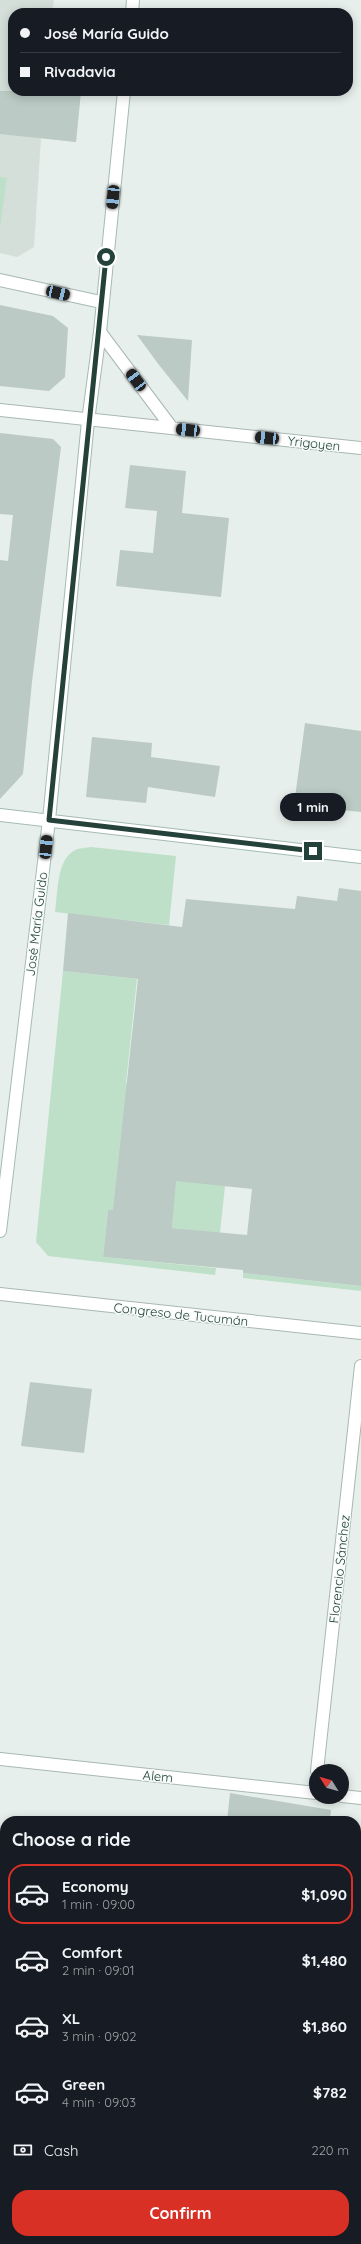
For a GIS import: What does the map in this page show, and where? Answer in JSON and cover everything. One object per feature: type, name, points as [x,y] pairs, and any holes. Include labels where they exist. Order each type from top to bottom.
[{"type":"street","name":"José María Guido","points":[[0,1231],[49,820],[88,420],[100,332],[101,302],[123,96]]},
{"type":"street","points":[[0,280],[101,302]]},
{"type":"street","points":[[100,332],[172,428]]},
{"type":"street","name":"Yrigoyen","points":[[0,410],[361,448]]},
{"type":"street","points":[[0,815],[361,857]]},
{"type":"street","name":"Congreso de Tucumán","points":[[0,1294],[361,1333]]},
{"type":"street","name":"Florencio Sánchez","points":[[318,1764],[361,1366]]},
{"type":"street","name":"Alem","points":[[0,1759],[309,1792]]},
{"type":"street","points":[[349,1797],[361,1798]]},
{"type":"shaded area","points":[[0,0],[54,0],[53,8],[8,8],[8,96],[81,96],[76,142],[41,138],[34,247],[17,257],[0,253]]},
{"type":"green space","points":[[0,177],[7,178],[0,228]]},
{"type":"green space","points":[[91,847],[176,856],[169,925],[55,912],[59,878],[64,861],[75,850]]},
{"type":"green space","points":[[63,971],[137,979],[126,1083],[242,1095],[225,1186],[220,1233],[172,1228],[173,1216],[108,1210],[103,1257],[216,1268],[215,1275],[48,1256],[36,1242]]},
{"type":"green space","points":[[243,1273],[361,1286],[361,1291],[243,1278]]},
{"type":"building","points":[[0,91],[8,91],[8,96],[81,96],[76,142],[0,134]]},
{"type":"building","points":[[0,305],[53,316],[68,328],[65,377],[49,391],[0,386]]},
{"type":"building","points":[[137,335],[192,340],[188,401],[159,365]]},
{"type":"building","points":[[0,433],[53,439],[61,447],[32,682],[23,774],[0,799],[0,560],[8,561],[13,515],[0,514]]},
{"type":"building","points":[[130,465],[186,471],[182,513],[229,518],[221,597],[116,586],[120,550],[153,553],[157,511],[125,508]]},
{"type":"building","points":[[305,723],[361,731],[361,812],[294,805]]},
{"type":"building","points":[[92,737],[152,743],[151,757],[220,766],[215,797],[148,787],[146,803],[86,797]]},
{"type":"building","points":[[339,888],[361,891],[361,1286],[243,1273],[243,1270],[103,1257],[108,1210],[113,1210],[138,979],[63,971],[68,913],[182,927],[186,899],[295,909],[297,896],[337,901]],"holes":[[[176,1181],[252,1189],[247,1235],[172,1228]]]},
{"type":"building","points":[[30,1382],[92,1389],[84,1453],[21,1446]]},
{"type":"building","points":[[230,1793],[331,1810],[330,1816],[228,1816]]},
{"type":"route","points":[[106,257],[101,302],[100,332],[88,420],[49,820],[313,851]]}]
